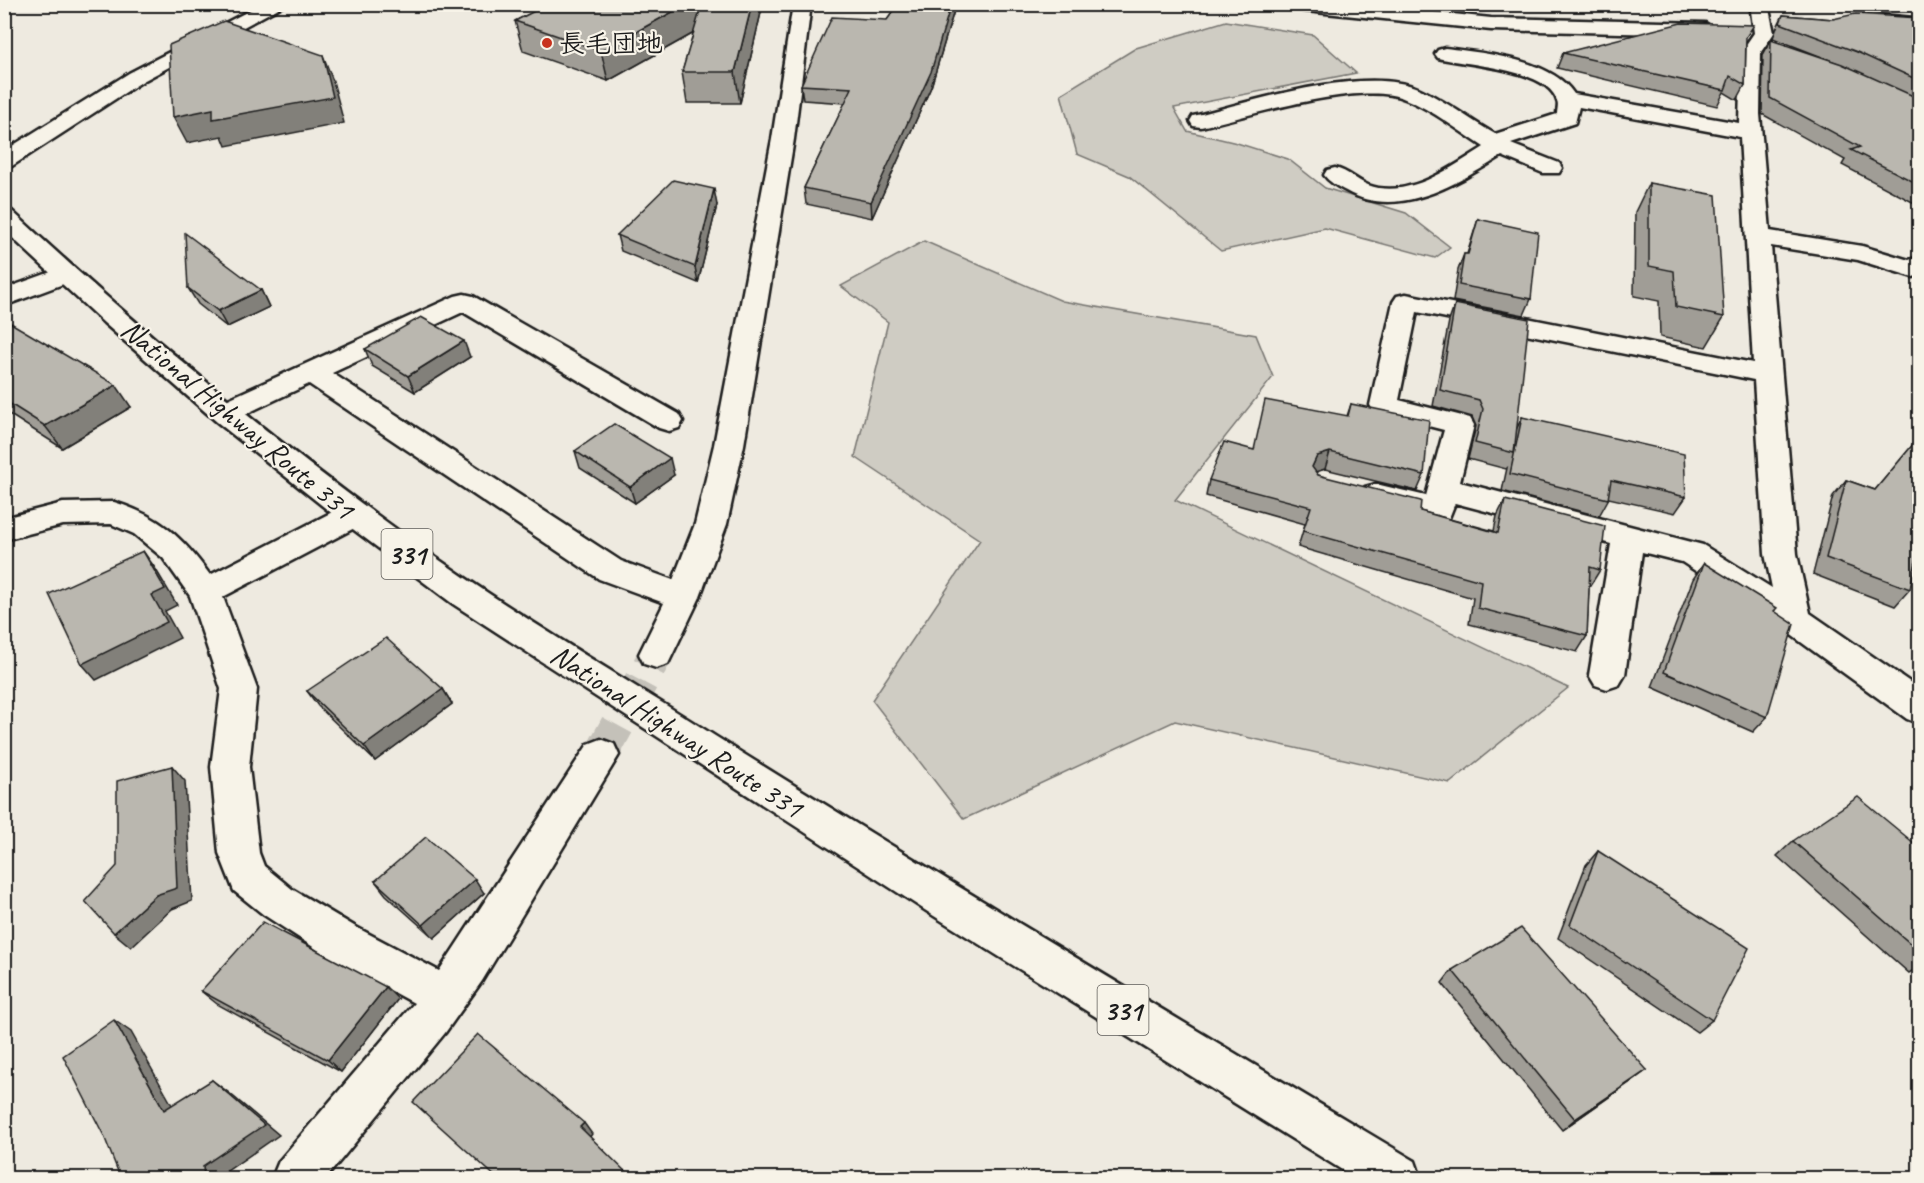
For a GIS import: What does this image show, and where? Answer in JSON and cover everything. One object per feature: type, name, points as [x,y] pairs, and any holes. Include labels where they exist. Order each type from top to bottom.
[{"type":"main road","points":[[4,161],[136,77],[277,4]]},
{"type":"main road","points":[[656,654],[683,597],[711,524],[729,445],[783,139],[802,4]]},
{"type":"main road","points":[[1296,4],[1491,24],[1754,37]]},
{"type":"main road","points":[[1759,4],[1751,52],[1750,132],[1780,554],[1795,620]]},
{"type":"main road","points":[[1856,4],[1920,10]]},
{"type":"main road","points":[[1445,54],[1528,69],[1551,82],[1569,99],[1750,132]]},
{"type":"main road","points":[[1201,121],[1336,89],[1384,88],[1411,93],[1450,119],[1497,145],[1551,168]]},
{"type":"main road","points":[[1335,175],[1363,191],[1398,196],[1434,186],[1497,145],[1566,118],[1570,109],[1569,99]]},
{"type":"main road","name":"National Highway Route 331","points":[[4,216],[65,275],[225,412],[353,515],[469,598],[847,841],[1398,1179]]},
{"type":"main road","points":[[1757,236],[1862,253],[1913,269],[1920,262]]},
{"type":"main road","points":[[4,298],[65,275]]},
{"type":"main road","points":[[225,412],[464,302],[669,421]]},
{"type":"main road","points":[[1346,488],[1438,510],[1460,425],[1384,405],[1406,302],[1767,374]]},
{"type":"main road","points":[[312,373],[610,570],[683,597]]},
{"type":"main road","points":[[1444,489],[1692,553],[1795,620],[1920,709]]},
{"type":"main road","points":[[4,530],[63,514],[114,513],[146,526],[174,550],[206,592],[239,689],[230,766],[239,854],[248,878],[278,902],[339,940],[445,997]]},
{"type":"main road","points":[[206,592],[353,515]]},
{"type":"main road","points":[[1607,675],[1628,537]]},
{"type":"main road","points":[[296,1179],[467,967],[601,755]]},
{"type":"shaded area","points":[[1226,21],[1313,35],[1356,73],[1174,108],[1187,131],[1288,159],[1325,188],[1406,213],[1450,247],[1435,258],[1325,228],[1221,251],[1129,176],[1077,154],[1061,94],[1136,48]]},
{"type":"shaded area","points":[[924,241],[1062,301],[1256,335],[1273,377],[1175,500],[1568,688],[1450,783],[1175,721],[964,819],[872,700],[980,540],[855,457],[888,322],[841,286]]},
{"type":"building","points":[[548,4],[687,4],[601,51],[515,21]]},
{"type":"building","points":[[702,4],[752,4],[735,72],[682,72]]},
{"type":"building","points":[[899,4],[951,4],[931,72],[871,202],[804,188],[852,88],[801,85],[832,17],[887,20]]},
{"type":"building","points":[[1855,14],[1920,18],[1920,81],[1857,52],[1780,23],[1783,15],[1833,19]]},
{"type":"building","points":[[224,21],[323,55],[333,97],[213,119],[213,109],[173,117],[169,45]]},
{"type":"building","points":[[1681,23],[1754,25],[1746,37],[1745,85],[1730,76],[1725,90],[1563,53]]},
{"type":"building","points":[[1771,40],[1842,64],[1920,99],[1920,185],[1851,150],[1860,147],[1770,98]]},
{"type":"building","points":[[673,180],[714,189],[695,267],[617,235]]},
{"type":"building","points":[[1649,183],[1716,195],[1724,317],[1676,307],[1674,271],[1649,266]]},
{"type":"building","points":[[1478,219],[1538,232],[1531,299],[1459,285],[1464,254],[1468,254]]},
{"type":"building","points":[[185,233],[261,290],[218,311],[188,288]]},
{"type":"building","points":[[1455,304],[1529,319],[1514,453],[1475,443],[1483,409],[1479,400],[1440,390]]},
{"type":"building","points":[[421,317],[464,341],[408,376],[365,349]]},
{"type":"building","points":[[4,319],[116,385],[45,426],[4,400]]},
{"type":"building","points":[[1265,400],[1348,416],[1351,404],[1429,420],[1424,475],[1330,452],[1317,456],[1312,467],[1318,475],[1421,501],[1420,511],[1498,533],[1505,500],[1605,526],[1600,570],[1590,567],[1587,636],[1478,608],[1481,581],[1303,531],[1311,507],[1209,480],[1224,442],[1254,450]]},
{"type":"building","points":[[1522,417],[1684,454],[1686,497],[1611,480],[1608,499],[1510,474]]},
{"type":"building","points":[[614,424],[670,458],[630,487],[575,451]]},
{"type":"building","points":[[1920,436],[1920,552],[1918,551],[1910,589],[1826,558],[1846,480],[1875,490]]},
{"type":"building","points":[[143,551],[165,589],[152,595],[167,622],[82,664],[49,594]]},
{"type":"building","points":[[1704,563],[1777,608],[1774,611],[1794,624],[1767,717],[1664,672]]},
{"type":"building","points":[[386,638],[443,689],[364,746],[307,691]]},
{"type":"building","points":[[172,766],[177,888],[156,895],[114,933],[85,901],[117,866],[117,781]]},
{"type":"building","points":[[1858,797],[1920,848],[1920,952],[1793,841]]},
{"type":"building","points":[[426,837],[475,879],[423,925],[375,881]]},
{"type":"building","points":[[1598,851],[1749,948],[1712,1020],[1570,925]]},
{"type":"building","points":[[263,922],[386,987],[328,1060],[201,991]]},
{"type":"building","points":[[1521,928],[1647,1070],[1575,1119],[1452,970]]},
{"type":"building","points":[[114,1020],[164,1110],[212,1080],[264,1125],[203,1166],[204,1179],[121,1179],[104,1136],[63,1056]]},
{"type":"building","points":[[478,1034],[584,1123],[580,1127],[633,1179],[541,1179],[539,1176],[536,1179],[498,1179],[413,1102]]},
{"type":"tunnel","points":[[601,755],[656,654]]},
{"type":"place","name":"長毛団地","points":[[547,43]]}]
